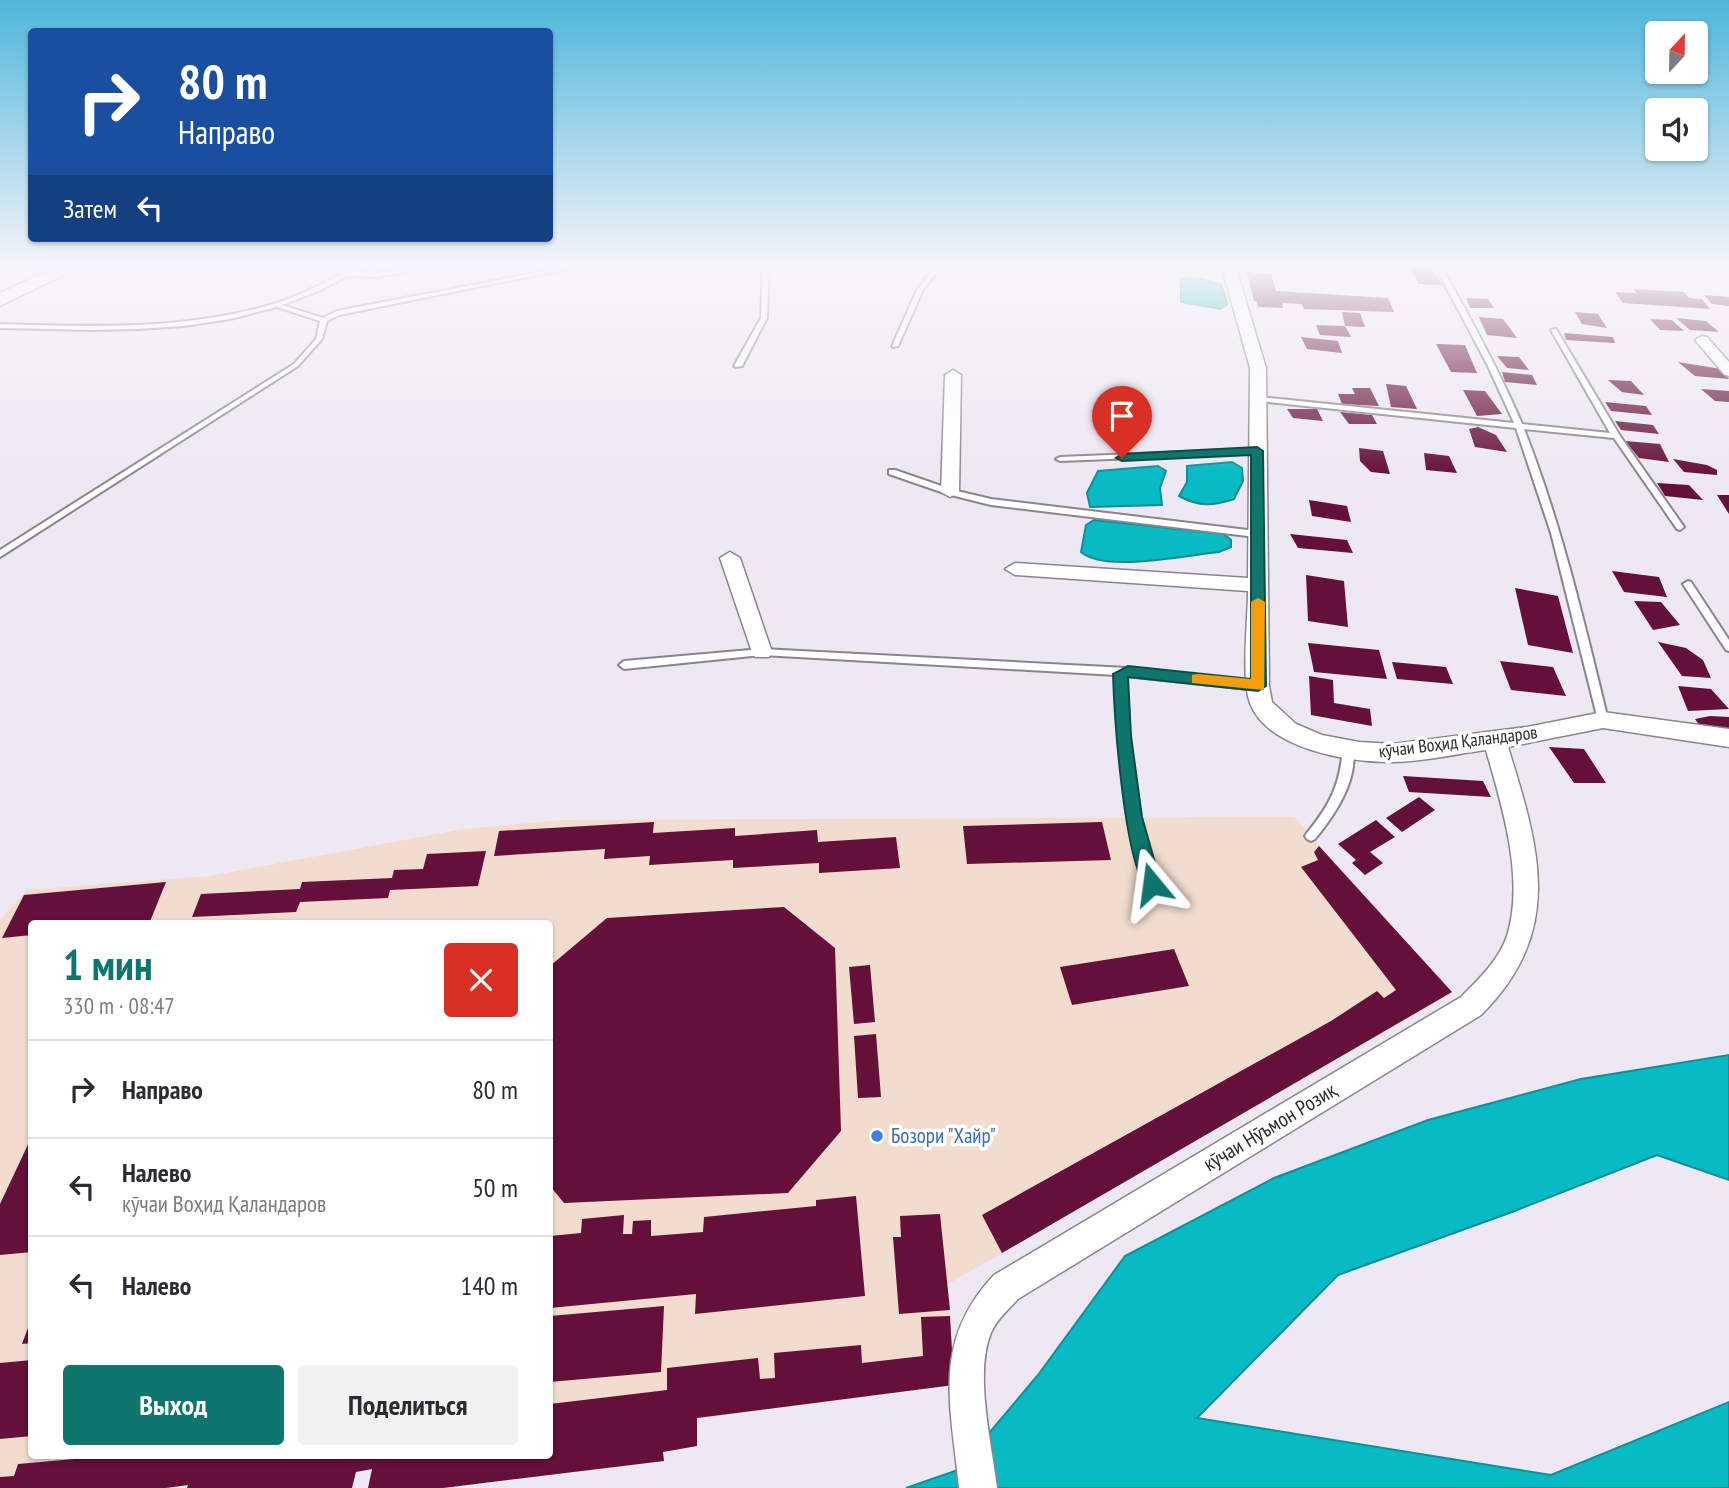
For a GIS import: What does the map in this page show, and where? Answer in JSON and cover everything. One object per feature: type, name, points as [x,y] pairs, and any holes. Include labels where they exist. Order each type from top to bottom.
[{"type":"street","name":"кӯчаи Воҳид Қаландаров","points":[[1251,337],[1258,368],[1259,399],[1256,534],[1258,686],[1261,705],[1273,719],[1289,729],[1348,748],[1393,752],[1494,740],[1603,720],[1729,738]]},
{"type":"street","points":[[1702,340],[1729,371]]},
{"type":"street","points":[[950,492],[953,374]]},
{"type":"street","points":[[730,558],[762,652]]},
{"type":"street","points":[[1015,569],[1258,586]]},
{"type":"street","name":"кӯчаи Нӯъмон Розиқ","points":[[978,1488],[969,1377],[970,1346],[977,1325],[1006,1287],[1471,1006],[1487,991],[1512,955],[1521,934],[1525,889],[1513,809],[1494,740]]},
{"type":"lane","points":[[0,554],[296,365],[315,345],[318,337]]},
{"type":"lane","points":[[738,366],[756,337]]},
{"type":"lane","points":[[895,346],[899,337]]},
{"type":"lane","points":[[1478,337],[1519,426],[1565,563],[1603,720]]},
{"type":"lane","points":[[1558,337],[1616,436],[1680,527]]},
{"type":"lane","points":[[1259,399],[1616,436]]},
{"type":"lane","points":[[1060,459],[1257,451]]},
{"type":"lane","points":[[892,472],[950,492],[1051,512],[1256,534]]},
{"type":"lane","points":[[1688,584],[1729,648]]},
{"type":"lane","points":[[624,665],[762,652],[924,659],[1121,674],[1128,672],[1258,686]]},
{"type":"lane","points":[[1121,674],[1123,736],[1134,817],[1152,884]]},
{"type":"lane","points":[[1311,835],[1340,797],[1347,774],[1348,748]]},
{"type":"shaded area","name":"Бозори \"Хайр\"","points":[[1294,817],[1453,993],[948,1284],[954,1385],[553,1438],[553,920],[28,920],[28,1459],[387,1459],[166,1488],[0,1488],[0,920],[27,890],[210,876],[464,829],[562,820]]},
{"type":"water","points":[[1232,462],[1242,468],[1243,481],[1234,499],[1206,504],[1179,496],[1187,482],[1187,466]]},
{"type":"water","points":[[1158,466],[1166,471],[1160,488],[1162,505],[1090,507],[1087,493],[1098,471]]},
{"type":"water","points":[[1094,520],[1224,534],[1231,540],[1231,547],[1219,552],[1168,559],[1108,561],[1081,552],[1086,525]]},
{"type":"water","points":[[1729,1055],[1729,1180],[1657,1155],[1512,1212],[1338,1275],[1197,1418],[1551,1475],[1729,1402],[1729,1488],[906,1488],[958,1470],[1038,1375],[1125,1256],[1274,1178],[1428,1120],[1581,1079]]},
{"type":"building","points":[[1301,337],[1338,341],[1342,353],[1307,349]]},
{"type":"building","points":[[1565,337],[1613,337],[1615,343],[1566,340]]},
{"type":"building","points":[[1436,344],[1465,345],[1477,373],[1451,372]]},
{"type":"building","points":[[1497,356],[1519,357],[1529,370],[1507,368]]},
{"type":"building","points":[[1678,362],[1721,369],[1729,379],[1695,376]]},
{"type":"building","points":[[1502,372],[1532,375],[1537,385],[1505,382]]},
{"type":"building","points":[[1608,380],[1631,381],[1644,395],[1622,392]]},
{"type":"building","points":[[1386,384],[1406,386],[1417,409],[1391,407]]},
{"type":"building","points":[[1352,388],[1370,388],[1379,406],[1342,404],[1338,394],[1355,394]]},
{"type":"building","points":[[1701,389],[1729,391],[1729,402],[1715,401]]},
{"type":"building","points":[[1463,390],[1485,391],[1502,414],[1477,416]]},
{"type":"building","points":[[1605,402],[1646,406],[1652,415],[1611,411]]},
{"type":"building","points":[[1287,409],[1317,409],[1323,421],[1293,418]]},
{"type":"building","points":[[1340,412],[1372,415],[1377,424],[1349,424]]},
{"type":"building","points":[[1615,421],[1653,425],[1659,434],[1621,430]]},
{"type":"building","points":[[1478,427],[1496,435],[1507,452],[1475,447],[1469,429]]},
{"type":"building","points":[[1625,441],[1660,444],[1669,462],[1639,458]]},
{"type":"building","points":[[1359,448],[1383,451],[1390,474],[1371,472],[1360,461]]},
{"type":"building","points":[[1424,453],[1449,456],[1457,473],[1426,470]]},
{"type":"building","points":[[1673,459],[1707,465],[1717,470],[1717,475],[1684,472]]},
{"type":"building","points":[[1657,483],[1689,485],[1703,500],[1665,496]]},
{"type":"building","points":[[1717,495],[1729,495],[1729,514]]},
{"type":"building","points":[[1309,500],[1347,506],[1351,522],[1312,516]]},
{"type":"building","points":[[1290,534],[1347,540],[1353,553],[1298,548]]},
{"type":"building","points":[[1612,571],[1659,577],[1667,597],[1624,592]]},
{"type":"building","points":[[1306,575],[1344,581],[1348,627],[1308,621]]},
{"type":"building","points":[[1515,588],[1558,596],[1573,653],[1528,645]]},
{"type":"building","points":[[1634,601],[1661,602],[1680,625],[1653,630]]},
{"type":"building","points":[[1658,642],[1686,648],[1703,660],[1711,678],[1682,676]]},
{"type":"building","points":[[1308,643],[1379,650],[1387,679],[1314,672]]},
{"type":"building","points":[[1500,661],[1553,667],[1566,696],[1511,690]]},
{"type":"building","points":[[1392,662],[1446,667],[1453,684],[1397,679]]},
{"type":"building","points":[[1309,676],[1333,680],[1334,703],[1370,709],[1372,726],[1311,715]]},
{"type":"building","points":[[1678,686],[1711,689],[1729,709],[1688,711]]},
{"type":"building","points":[[1710,716],[1729,717],[1729,734],[1702,729],[1695,719]]},
{"type":"building","points":[[1549,747],[1584,749],[1606,783],[1574,783]]},
{"type":"building","points":[[1403,776],[1483,781],[1491,797],[1409,792]]},
{"type":"building","points":[[1419,797],[1435,810],[1402,832],[1386,818]]},
{"type":"building","points":[[1376,820],[1395,837],[1370,852],[1383,863],[1365,875],[1352,863],[1356,860],[1338,844]]},
{"type":"building","points":[[654,822],[653,833],[735,828],[735,836],[817,830],[818,842],[896,837],[900,868],[819,873],[819,863],[733,868],[733,860],[649,865],[650,856],[604,859],[605,849],[494,856],[499,831]]},
{"type":"building","points":[[1102,822],[1111,860],[967,864],[963,826]]},
{"type":"building","points":[[1319,846],[1452,992],[1002,1253],[982,1215],[1331,1021],[1377,991],[1384,998],[1396,990],[1301,867],[1318,860],[1314,852]]},
{"type":"building","points":[[486,851],[478,886],[390,890],[388,898],[300,902],[296,912],[192,917],[201,894],[300,889],[302,882],[392,878],[394,870],[423,869],[427,854]]},
{"type":"building","points":[[166,882],[151,920],[28,920],[28,935],[2,938],[24,895]]},
{"type":"building","points":[[784,907],[835,948],[841,1131],[788,1193],[564,1203],[553,1190],[553,963],[607,918]]},
{"type":"building","points":[[1174,949],[1189,986],[1072,1005],[1060,967]]},
{"type":"building","points":[[870,965],[875,1022],[854,1024],[849,967]]},
{"type":"building","points":[[876,1034],[881,1097],[858,1098],[854,1036]]},
{"type":"building","points":[[28,1144],[28,1252],[0,1255],[0,1204]]},
{"type":"building","points":[[856,1196],[865,1296],[695,1314],[696,1294],[553,1308],[553,1236],[581,1233],[582,1219],[624,1215],[623,1234],[632,1234],[633,1221],[651,1220],[651,1236],[703,1232],[704,1217],[816,1206],[816,1200]]},
{"type":"building","points":[[940,1214],[950,1310],[899,1314],[893,1237],[901,1237],[900,1216]]},
{"type":"building","points":[[664,1306],[661,1372],[553,1382],[553,1316]]},
{"type":"building","points":[[950,1316],[954,1385],[697,1418],[697,1446],[663,1452],[664,1461],[443,1488],[368,1488],[372,1469],[356,1472],[352,1488],[187,1488],[188,1485],[166,1488],[0,1488],[0,1477],[14,1476],[18,1464],[74,1459],[553,1459],[553,1404],[667,1390],[667,1368],[758,1358],[760,1379],[775,1378],[774,1353],[861,1345],[862,1363],[923,1356],[921,1317]]},
{"type":"building","points":[[28,1328],[28,1343],[22,1344]]},
{"type":"building","points":[[28,1360],[28,1436],[0,1439],[0,1363]]},
{"type":"slow traffic","points":[[1198,679],[1258,686],[1258,602]]},
{"type":"place","name":"Бозори \"Хайр\"","points":[[877,1136]]},
{"type":"route","points":[[1122,458],[1257,451],[1258,686],[1128,672],[1121,674],[1123,736],[1134,817],[1152,884]]}]
